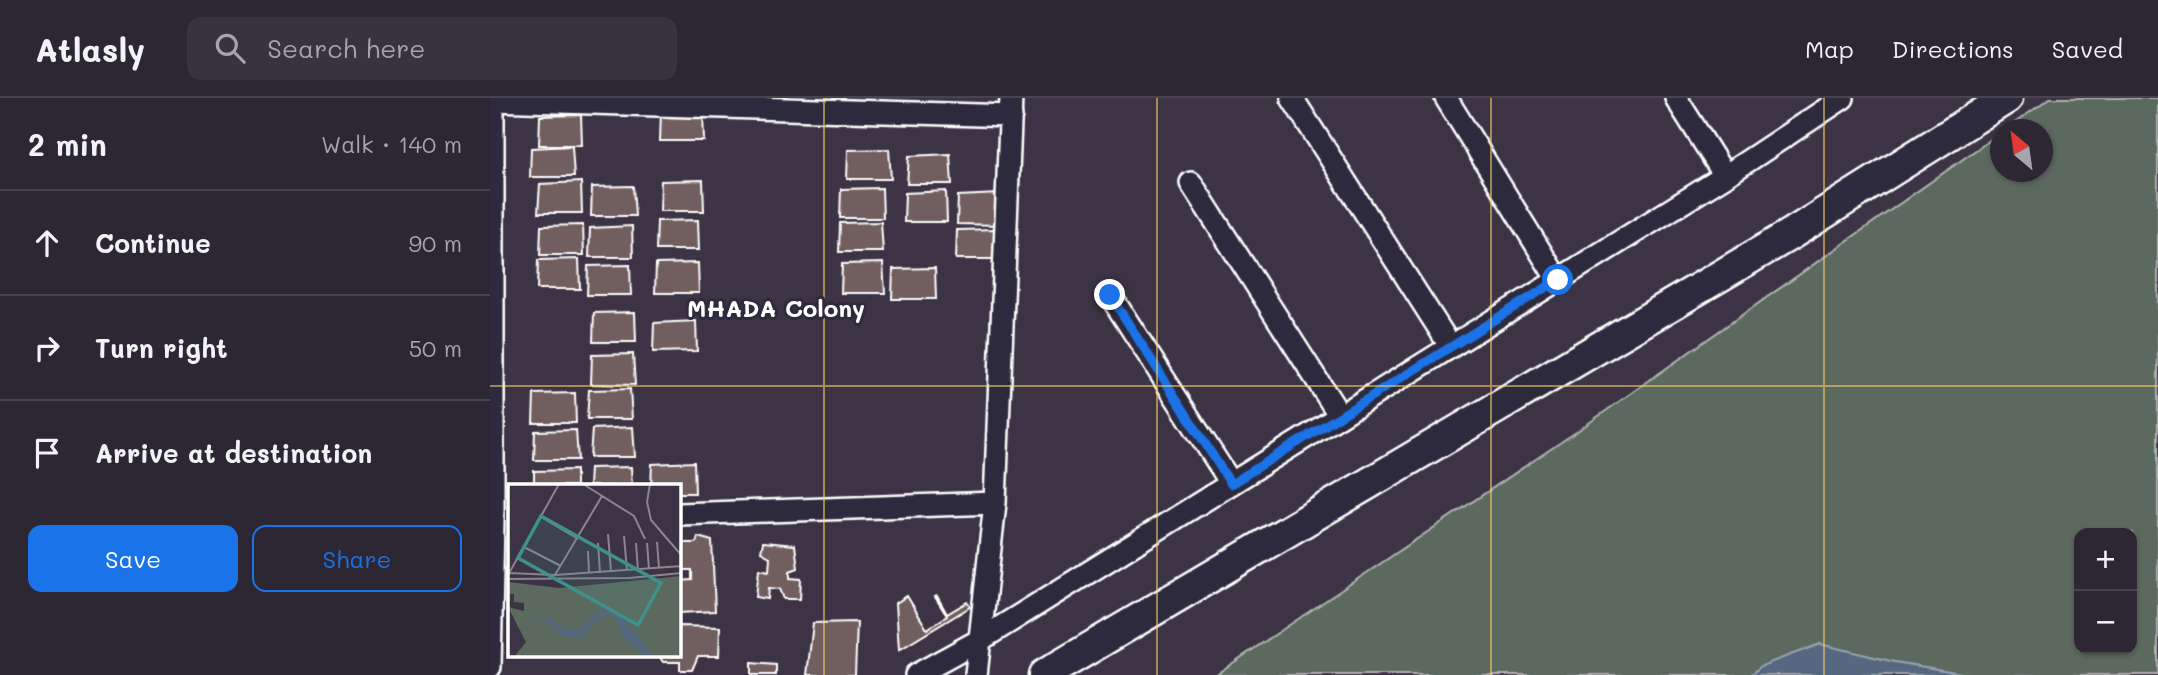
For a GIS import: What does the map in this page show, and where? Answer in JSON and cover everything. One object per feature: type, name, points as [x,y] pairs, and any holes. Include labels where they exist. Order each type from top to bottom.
[{"type":"main road","points":[[1044,675],[1791,234],[2007,98]]},
{"type":"street","points":[[1292,98],[1451,346]]},
{"type":"street","points":[[1446,98],[1558,280]]},
{"type":"street","points":[[1676,98],[1725,176]]},
{"type":"street","points":[[916,675],[980,640],[1231,484],[1725,176],[1842,98]]},
{"type":"street","points":[[490,667],[501,520],[493,99],[1011,107],[995,503],[976,675]]},
{"type":"street","points":[[1191,183],[1340,416]]},
{"type":"street","points":[[1110,295],[1231,484]]},
{"type":"street","points":[[681,514],[995,503]]},
{"type":"green space","points":[[2050,98],[2158,98],[2158,675],[1215,675],[1576,432],[1990,140],[1990,182],[2053,182],[2053,119],[2020,119]]},
{"type":"water","points":[[1820,644],[1895,662],[1973,675],[1751,675],[1761,666]]},
{"type":"building","points":[[703,111],[704,141],[660,141],[661,112]]},
{"type":"building","points":[[581,115],[582,145],[539,145],[540,116]]},
{"type":"building","points":[[572,146],[574,177],[530,177],[531,148]]},
{"type":"building","points":[[889,149],[891,179],[847,179],[848,150]]},
{"type":"building","points":[[950,154],[952,184],[907,184],[909,156]]},
{"type":"building","points":[[703,180],[704,211],[660,211],[661,181]]},
{"type":"building","points":[[581,182],[582,213],[538,213],[540,184]]},
{"type":"building","points":[[633,186],[635,216],[591,216],[592,187]]},
{"type":"building","points":[[882,188],[883,218],[840,218],[841,189]]},
{"type":"building","points":[[946,191],[947,222],[904,222],[905,193]]},
{"type":"building","points":[[999,194],[1001,225],[957,224],[958,196]]},
{"type":"building","points":[[698,220],[699,250],[656,250],[657,221]]},
{"type":"building","points":[[881,222],[883,252],[839,252],[840,223]]},
{"type":"building","points":[[583,225],[584,255],[540,255],[541,226]]},
{"type":"building","points":[[632,226],[633,257],[589,257],[590,228]]},
{"type":"building","points":[[998,229],[999,259],[956,259],[957,230]]},
{"type":"building","points":[[579,259],[580,289],[537,289],[538,260]]},
{"type":"building","points":[[698,263],[699,293],[655,293],[656,264]]},
{"type":"building","points":[[883,263],[885,293],[841,293],[842,264]]},
{"type":"building","points":[[630,265],[631,295],[587,295],[588,266]]},
{"type":"building","points":[[935,268],[936,299],[892,299],[893,269]]},
{"type":"building","points":[[635,312],[636,342],[593,342],[594,313]]},
{"type":"building","points":[[696,321],[697,351],[653,352],[654,323]]},
{"type":"building","points":[[633,354],[635,385],[591,384],[592,355]]},
{"type":"building","points":[[630,389],[632,419],[587,419],[589,390]]},
{"type":"building","points":[[575,393],[576,423],[533,423],[534,394]]},
{"type":"building","points":[[633,427],[635,457],[590,457],[592,429]]},
{"type":"building","points":[[576,430],[578,460],[534,460],[535,431]]},
{"type":"building","points":[[694,462],[695,493],[681,493],[681,484],[651,484],[652,464]]},
{"type":"building","points":[[631,467],[632,484],[589,484],[590,468]]},
{"type":"building","points":[[576,470],[576,484],[534,484],[534,471]]},
{"type":"building","points":[[698,537],[712,541],[715,611],[681,613],[681,581],[692,580],[692,570],[681,570],[681,543],[696,543]]},
{"type":"building","points":[[763,542],[795,545],[798,568],[790,571],[790,578],[801,579],[800,599],[784,599],[780,589],[769,588],[768,599],[756,597],[759,569],[769,571],[770,557],[761,552]]},
{"type":"building","points":[[907,596],[927,629],[947,616],[935,597],[937,596],[947,614],[967,602],[970,607],[899,650],[896,603]]},
{"type":"building","points":[[857,622],[855,675],[807,675],[813,623]]},
{"type":"building","points":[[681,626],[720,627],[719,656],[698,656],[692,670],[680,670],[680,662],[663,662],[660,658],[681,658]]},
{"type":"building","points":[[751,663],[776,665],[776,675],[751,675]]},
{"type":"district","name":"MHADA Colony","points":[[776,309]]},
{"type":"route","points":[[1110,295],[1231,484],[1558,280]]}]
